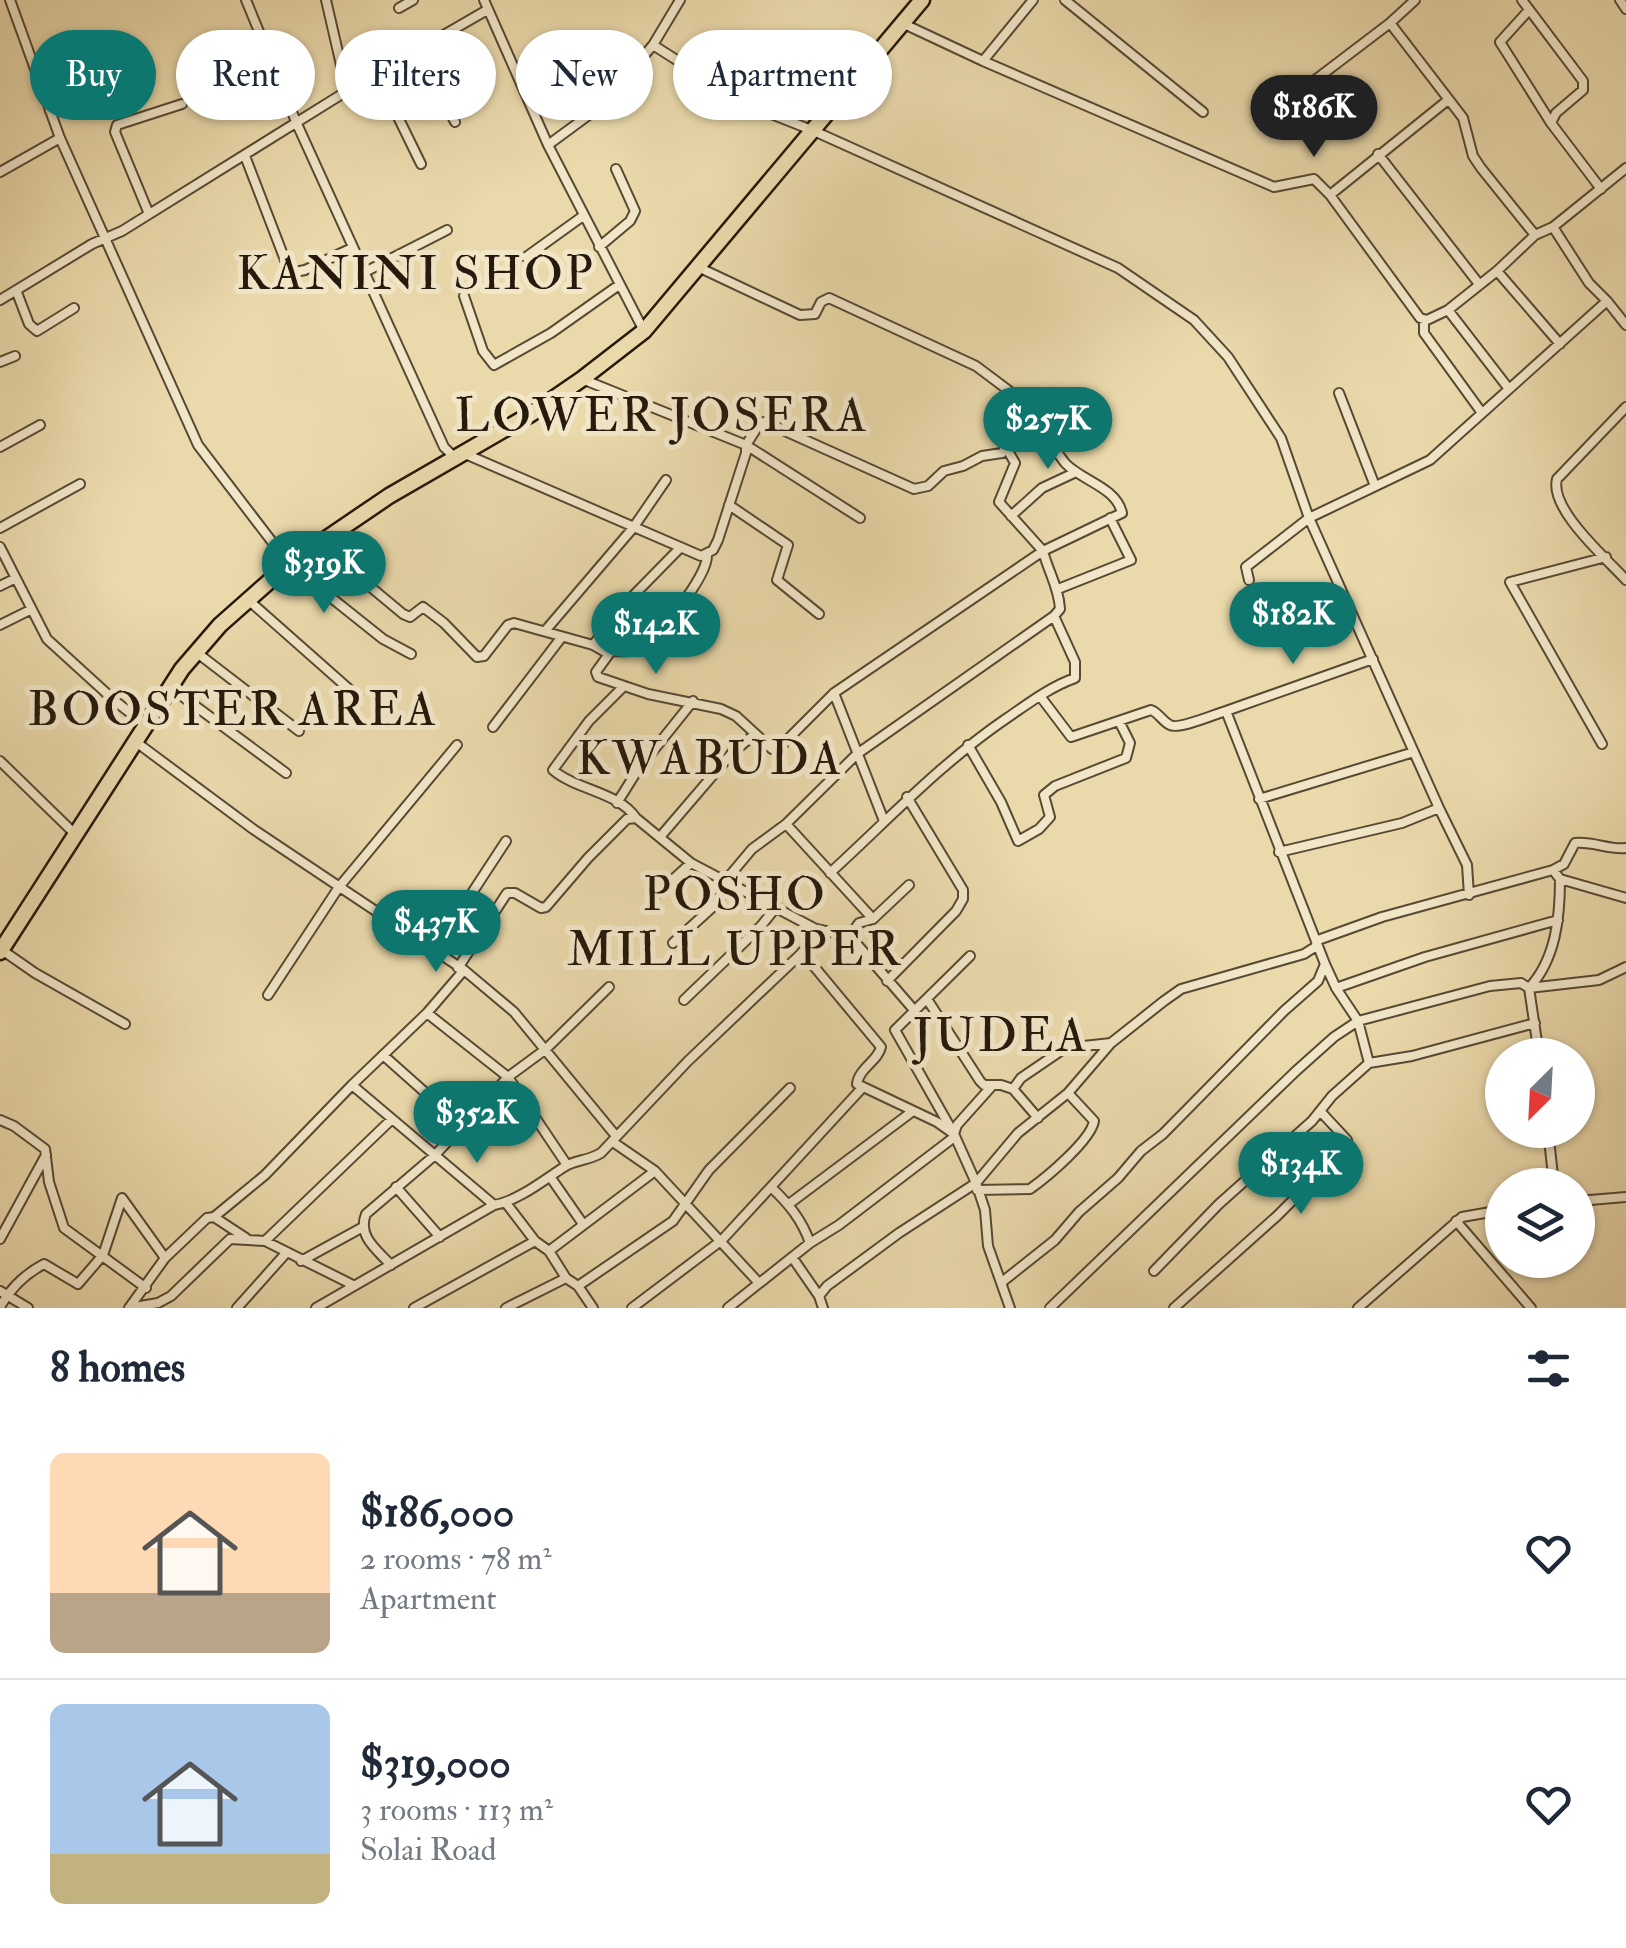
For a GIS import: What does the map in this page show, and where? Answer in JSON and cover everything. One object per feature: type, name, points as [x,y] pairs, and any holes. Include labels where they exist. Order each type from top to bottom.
[{"type":"highway","points":[[1,951],[171,688],[196,652],[246,598],[318,544],[582,380],[644,330],[922,0]]},
{"type":"street","points":[[25,0],[11,2],[30,55]]},
{"type":"street","points":[[246,0],[363,273],[444,446],[458,454],[701,556],[718,540],[746,445],[760,423],[914,488],[928,486],[944,471],[982,456],[1002,453],[1028,412]]},
{"type":"street","points":[[326,0],[335,41]]},
{"type":"street","points":[[399,8],[412,0]]},
{"type":"street","points":[[680,0],[653,45],[746,104],[1118,268],[1194,320],[1228,357],[1273,424],[1310,518],[1438,808],[1468,865],[1469,895]]},
{"type":"street","points":[[983,62],[1032,0]]},
{"type":"street","points":[[1065,0],[1203,112]]},
{"type":"street","points":[[1396,0],[1403,9]]},
{"type":"street","points":[[1269,115],[1415,0]]},
{"type":"street","points":[[1522,0],[1583,81],[1583,90],[1556,113],[1551,123]]},
{"type":"street","points":[[1620,0],[1626,8]]},
{"type":"street","points":[[448,30],[486,5],[548,145],[644,330]]},
{"type":"street","points":[[1529,10],[1500,42],[1544,106],[1551,123],[1601,188]]},
{"type":"street","points":[[1390,23],[1463,118],[1473,156],[1535,235]]},
{"type":"street","points":[[904,24],[1274,188],[1291,187],[1311,178],[1330,196],[1424,320],[1424,334],[1482,413]]},
{"type":"street","points":[[0,300],[149,214],[335,98]]},
{"type":"street","points":[[1330,196],[1448,100]]},
{"type":"street","points":[[149,214],[115,132],[116,125],[176,106]]},
{"type":"street","points":[[54,120],[198,445],[289,564],[383,639],[411,654]]},
{"type":"street","points":[[400,120],[422,164]]},
{"type":"street","points":[[548,145],[581,120]]},
{"type":"street","points":[[0,172],[60,138]]},
{"type":"street","points":[[1378,154],[1479,284]]},
{"type":"street","points":[[245,156],[290,273],[352,248]]},
{"type":"street","points":[[1424,320],[1448,310],[1535,235],[1553,228],[1626,168]]},
{"type":"street","points":[[599,248],[636,211],[616,169]]},
{"type":"street","points":[[526,256],[583,216]]},
{"type":"street","points":[[1553,228],[1626,325]]},
{"type":"street","points":[[363,273],[447,230]]},
{"type":"street","points":[[608,651],[595,674],[648,694],[693,702],[736,716],[772,749],[782,745],[834,694],[1043,551],[1122,513],[1119,502],[1074,473],[1007,388],[976,366],[829,298],[824,298],[816,314],[800,315],[698,267]]},
{"type":"street","points":[[1497,271],[1560,344]]},
{"type":"street","points":[[464,296],[484,352],[494,366],[551,333],[619,284]]},
{"type":"street","points":[[16,290],[30,324],[37,331],[74,308]]},
{"type":"street","points":[[1249,580],[1246,568],[1310,518],[1430,460],[1608,301]]},
{"type":"street","points":[[1448,310],[1509,389]]},
{"type":"street","points":[[0,362],[16,356]]},
{"type":"street","points":[[582,380],[746,445],[860,518]]},
{"type":"street","points":[[1339,393],[1376,486]]},
{"type":"street","points":[[1626,407],[1557,478],[1554,488],[1579,529],[1626,580]]},
{"type":"street","points":[[0,447],[40,425]]},
{"type":"street","points":[[673,943],[716,904],[726,888],[726,880],[752,849],[786,824],[857,754],[1060,609],[1058,589],[1043,551],[999,502],[1015,463],[1007,449]]},
{"type":"street","points":[[1011,516],[1042,488],[1074,473]]},
{"type":"street","points":[[545,631],[634,528],[666,480]]},
{"type":"street","points":[[0,528],[80,484]]},
{"type":"street","points":[[729,505],[788,545],[777,580],[819,614]]},
{"type":"street","points":[[1058,589],[1130,560],[1110,518]]},
{"type":"street","points":[[318,544],[403,614],[410,617],[423,607],[477,657],[484,656],[508,625],[514,623],[608,651],[634,651],[684,600],[708,562],[707,554]]},
{"type":"street","points":[[0,548],[47,639],[147,726]]},
{"type":"street","points":[[593,645],[680,548]]},
{"type":"street","points":[[1602,744],[1510,582],[1606,558]]},
{"type":"street","points":[[0,586],[14,579]]},
{"type":"street","points":[[246,598],[358,697]]},
{"type":"street","points":[[0,625],[30,610]]},
{"type":"street","points":[[830,873],[907,797],[968,745],[1040,696],[1075,678],[1075,662],[1054,616]]},
{"type":"street","points":[[493,727],[560,638]]},
{"type":"street","points":[[196,652],[299,731]]},
{"type":"street","points":[[1040,696],[1071,737],[1151,710],[1168,724],[1178,726],[1373,659]]},
{"type":"street","points":[[624,686],[589,721],[553,770],[628,807],[690,863],[816,929],[850,936],[914,1010]]},
{"type":"street","points":[[171,688],[286,773]]},
{"type":"street","points":[[834,694],[884,820]]},
{"type":"street","points":[[617,802],[693,702]]},
{"type":"street","points":[[1226,711],[1316,944],[1336,988],[1358,1021],[1369,1063]]},
{"type":"street","points":[[968,745],[1018,841],[1050,817],[1044,794],[1054,786],[1126,758],[1130,743],[1119,721]]},
{"type":"street","points":[[660,836],[732,753],[755,734]]},
{"type":"street","points":[[136,742],[252,829],[461,969],[514,1012],[615,1139],[655,1171],[759,1283]]},
{"type":"street","points":[[268,994],[338,887],[457,745]]},
{"type":"street","points":[[1259,799],[1414,752]]},
{"type":"street","points":[[0,761],[76,835]]},
{"type":"street","points":[[887,981],[956,911],[963,899],[963,890],[907,797]]},
{"type":"street","points":[[1280,852],[1402,823],[1438,808]]},
{"type":"street","points":[[129,1308],[165,1258],[202,1222],[214,1217],[265,1175],[427,1013],[461,969],[507,893],[515,892],[541,908],[546,907],[627,819],[636,818]]},
{"type":"street","points":[[786,824],[873,919]]},
{"type":"street","points":[[434,951],[506,841]]},
{"type":"street","points":[[819,1296],[899,1233],[977,1186],[1018,1133],[1068,1093],[1111,1043],[1182,990],[1304,954],[1318,940],[1382,917],[1553,870],[1564,864],[1575,843],[1591,841],[1626,848]]},
{"type":"street","points":[[657,894],[690,863]]},
{"type":"street","points":[[1553,870],[1560,878],[1626,898]]},
{"type":"street","points":[[1529,988],[1543,973],[1558,920],[1560,878]]},
{"type":"street","points":[[850,936],[909,884]]},
{"type":"street","points":[[684,1000],[762,926],[776,906]]},
{"type":"street","points":[[1336,988],[1425,957],[1558,920]]},
{"type":"street","points":[[316,1308],[494,1204],[506,1203],[551,1178],[567,1164],[587,1161],[615,1139],[688,1061],[802,952],[816,929]]},
{"type":"street","points":[[1,951],[124,1024]]},
{"type":"street","points":[[802,952],[881,1047],[858,1076],[857,1084],[954,1136]]},
{"type":"street","points":[[970,956],[896,1026],[896,1036],[954,1136],[977,1186],[985,1210],[988,1246],[1010,1308]]},
{"type":"street","points":[[1002,1282],[1055,1240],[1141,1151],[1318,982],[1325,964]]},
{"type":"street","points":[[1050,1308],[1296,1071],[1334,1036],[1358,1021],[1490,986],[1521,983],[1529,988],[1599,980],[1626,967]]},
{"type":"street","points":[[391,1265],[365,1236],[362,1227],[366,1214],[436,1155],[508,1077],[546,1049],[608,987]]},
{"type":"street","points":[[1529,988],[1537,1038]]},
{"type":"street","points":[[927,999],[980,1081],[991,1087]]},
{"type":"street","points":[[427,1013],[508,1077],[567,1164]]},
{"type":"street","points":[[1154,1271],[1369,1063],[1412,1056],[1535,1022]]},
{"type":"street","points":[[1012,1089],[1021,1078],[1065,1048],[1111,1043]]},
{"type":"street","points":[[383,1055],[464,1127]]},
{"type":"street","points":[[728,1308],[954,1136],[957,1125],[991,1087],[1002,1085],[1012,1089],[1038,1118]]},
{"type":"street","points":[[352,1086],[494,1204]]},
{"type":"street","points":[[632,1308],[722,1240],[862,1087]]},
{"type":"street","points":[[578,1286],[668,1226],[709,1170],[790,1088]]},
{"type":"street","points":[[977,1186],[1030,1189],[1080,1144],[1094,1129],[1094,1121],[1068,1093]]},
{"type":"street","points":[[788,1204],[913,1111]]},
{"type":"street","points":[[1174,1308],[1278,1216],[1341,1152],[1347,1140],[1322,1112]]},
{"type":"street","points":[[265,1241],[392,1119]]},
{"type":"street","points":[[0,1120],[43,1146],[49,1182],[64,1228],[146,1288]]},
{"type":"street","points":[[0,1238],[46,1155]]},
{"type":"street","points":[[549,1251],[655,1171]]},
{"type":"street","points":[[551,1178],[583,1224]]},
{"type":"street","points":[[396,1187],[440,1238]]},
{"type":"street","points":[[771,1187],[788,1204],[810,1243]]},
{"type":"street","points":[[1595,1199],[1626,1197]]},
{"type":"street","points":[[0,1307],[3,1293],[44,1264],[78,1284],[103,1255],[122,1198],[165,1258]]},
{"type":"street","points":[[506,1203],[593,1308]]},
{"type":"street","points":[[1358,1308],[1456,1221],[1485,1212]]},
{"type":"street","points":[[214,1217],[246,1238]]},
{"type":"street","points":[[1456,1221],[1530,1308]]},
{"type":"street","points":[[302,1261],[362,1227]]},
{"type":"street","points":[[129,1308],[158,1303],[170,1296],[230,1239],[265,1241],[352,1285]]},
{"type":"street","points":[[414,1308],[535,1241]]},
{"type":"street","points":[[237,1308],[286,1252]]},
{"type":"street","points":[[792,1256],[823,1308]]},
{"type":"street","points":[[506,1308],[566,1278]]},
{"type":"street","points":[[3,1293],[28,1308]]},
{"type":"district","name":"KANINI SHOP","points":[[416,272]]},
{"type":"district","name":"LOWER JOSERA","points":[[662,414]]},
{"type":"district","name":"BOOSTER AREA","points":[[233,708]]},
{"type":"district","name":"KWABUDA","points":[[710,757]]},
{"type":"district","name":"POSHO MILL UPPER","points":[[735,920]]},
{"type":"district","name":"JUDEA","points":[[1001,1034]]}]
